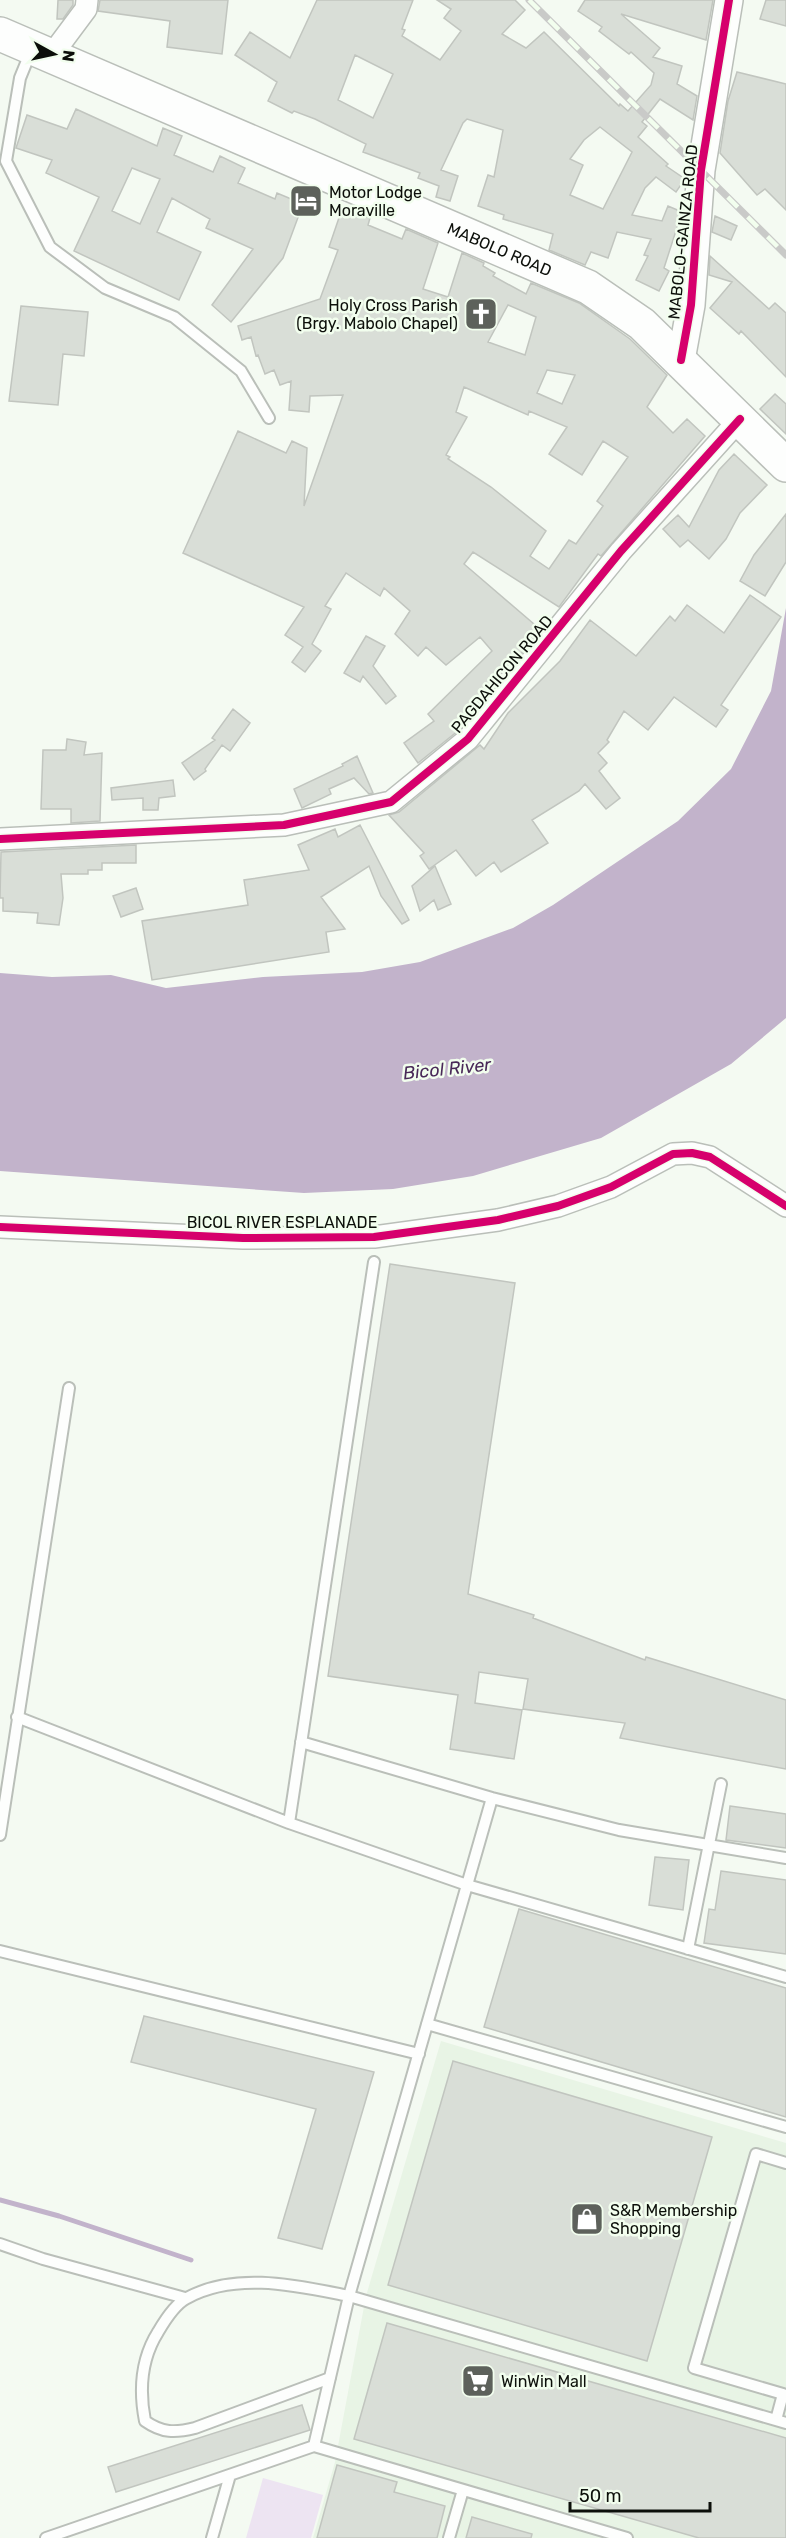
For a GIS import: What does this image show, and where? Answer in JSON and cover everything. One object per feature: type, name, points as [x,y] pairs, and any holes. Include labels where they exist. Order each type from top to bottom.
[{"type":"highway","name":"MABOLO ROAD","points":[[0,34],[588,286],[642,324],[786,465]]},
{"type":"street","points":[[42,52],[86,9],[87,0]]},
{"type":"street","name":"MABOLO-GAINZA ROAD","points":[[681,360],[691,305],[701,170],[729,0]]},
{"type":"street","name":"PAGDAHICON ROAD","points":[[0,839],[284,825],[391,802],[468,739],[621,551],[740,419]]},
{"type":"street","name":"BICOL RIVER ESPLANADE","points":[[0,1227],[243,1238],[374,1238],[498,1220],[558,1206],[611,1187],[673,1154],[692,1153],[710,1157],[786,1206]]},
{"type":"lane","points":[[42,52],[20,78],[6,161],[50,247],[105,288],[174,317],[241,371],[269,418]]},
{"type":"lane","points":[[289,1823],[374,1262]]},
{"type":"lane","points":[[0,1835],[69,1388]]},
{"type":"lane","points":[[17,1717],[289,1823],[467,1885],[786,1977]]},
{"type":"lane","points":[[301,1742],[492,1798],[619,1830],[786,1858]]},
{"type":"lane","points":[[688,1949],[721,1784]]},
{"type":"lane","points":[[314,2446],[350,2296],[492,1798]]},
{"type":"lane","points":[[0,1951],[419,2054]]},
{"type":"lane","points":[[427,2024],[786,2127]]},
{"type":"lane","points":[[330,2378],[195,2428],[175,2432],[158,2430],[145,2421],[141,2400],[142,2372],[151,2342],[166,2318],[186,2298],[215,2287],[240,2283],[311,2288],[350,2296],[781,2421],[783,2394],[694,2368],[756,2154],[786,2163]]},
{"type":"lane","points":[[0,2244],[43,2259],[186,2298]]},
{"type":"lane","points":[[46,2538],[314,2446],[627,2538]]},
{"type":"lane","points":[[212,2538],[230,2475]]},
{"type":"lane","points":[[449,2538],[463,2490]]},
{"type":"shaded area","points":[[441,2041],[786,2143],[786,2538],[313,2538],[335,2462],[366,2296]]},
{"type":"shaded area","points":[[263,2478],[323,2495],[311,2538],[246,2538]]},
{"type":"water","name":"Bicol River","points":[[786,608],[786,1018],[731,1064],[601,1138],[473,1176],[393,1189],[304,1193],[0,1171],[0,973],[52,977],[111,975],[166,988],[263,977],[362,972],[420,962],[513,928],[553,905],[678,821],[731,769],[771,691]]},
{"type":"building","points":[[58,0],[73,0],[73,5],[63,19],[57,19]]},
{"type":"building","points":[[100,0],[228,0],[222,54],[167,47],[170,21],[98,11]]},
{"type":"building","points":[[317,0],[413,0],[402,29],[405,30],[402,36],[440,60],[461,31],[444,18],[451,9],[437,0],[515,0],[525,10],[502,34],[526,48],[544,32],[619,106],[620,104],[628,111],[651,85],[654,73],[631,52],[629,54],[599,31],[602,27],[578,11],[585,0],[713,0],[706,40],[621,14],[660,48],[653,57],[682,66],[677,84],[697,96],[693,120],[660,99],[642,122],[647,126],[638,137],[668,164],[666,166],[685,179],[676,192],[656,177],[645,188],[632,215],[662,221],[668,206],[682,212],[664,268],[669,271],[659,291],[636,280],[648,256],[644,255],[651,239],[617,232],[608,258],[591,252],[585,265],[549,250],[553,234],[503,219],[504,215],[478,206],[488,175],[494,177],[503,130],[467,119],[463,123],[441,170],[458,176],[450,201],[436,197],[439,186],[418,178],[420,173],[363,152],[366,144],[315,119],[294,111],[292,113],[268,101],[277,82],[235,55],[250,32],[290,58]],"holes":[[[355,55],[393,74],[373,118],[338,100]],[[600,127],[632,152],[603,209],[570,195],[583,165],[570,159],[584,140]]]},
{"type":"building","points":[[766,0],[786,0],[786,26],[760,19]]},
{"type":"building","points":[[737,72],[786,84],[786,210],[765,189],[757,195],[720,153],[728,101]]},
{"type":"building","points":[[76,109],[157,146],[163,128],[182,136],[174,155],[213,172],[220,156],[245,168],[238,183],[275,199],[277,193],[303,204],[283,258],[231,322],[212,305],[253,249],[206,228],[210,219],[172,198],[157,232],[201,252],[179,300],[74,251],[99,197],[46,173],[52,160],[16,148],[27,115],[67,129]],"holes":[[[132,168],[160,179],[140,224],[112,211]]]},
{"type":"building","points":[[342,209],[370,218],[368,225],[402,239],[406,229],[438,243],[423,289],[448,297],[462,253],[484,263],[483,266],[495,273],[493,276],[526,294],[531,283],[579,303],[630,339],[667,375],[647,407],[673,433],[687,419],[705,436],[601,556],[598,554],[559,607],[473,552],[464,564],[541,630],[513,663],[511,661],[459,730],[418,763],[404,743],[434,721],[428,714],[492,651],[480,637],[446,665],[426,647],[418,656],[395,634],[410,611],[384,588],[380,596],[346,573],[325,606],[331,609],[312,644],[321,651],[305,672],[292,662],[303,647],[285,635],[304,607],[183,553],[238,431],[286,453],[292,441],[307,448],[304,506],[343,395],[310,396],[309,412],[289,410],[291,381],[280,385],[274,370],[265,374],[258,355],[256,356],[251,337],[242,340],[238,326],[320,299],[338,250],[329,247]],"holes":[[[508,305],[536,317],[525,355],[488,342]],[[547,370],[575,375],[562,404],[537,393]],[[464,387],[528,415],[529,411],[567,427],[549,454],[582,475],[603,441],[628,457],[597,501],[603,506],[576,544],[569,540],[549,569],[530,556],[546,531],[491,487],[448,459],[450,457],[446,455],[467,417],[456,412]]]},
{"type":"building","points":[[715,216],[737,226],[731,240],[712,232]]},
{"type":"building","points":[[710,256],[769,309],[775,303],[786,313],[786,377],[741,331],[739,334],[710,308],[732,282],[709,275]]},
{"type":"building","points":[[21,306],[88,312],[84,356],[63,354],[58,405],[9,401]]},
{"type":"building","points":[[775,394],[786,404],[786,434],[760,409]]},
{"type":"building","points":[[734,454],[767,485],[740,513],[726,539],[709,559],[688,540],[680,547],[663,529],[678,515],[689,527],[719,470]]},
{"type":"building","points":[[786,514],[786,562],[765,596],[740,581],[754,555]]},
{"type":"building","points":[[750,595],[781,617],[721,705],[728,710],[716,727],[674,697],[648,730],[624,711],[607,740],[609,742],[598,753],[607,763],[599,771],[620,798],[606,809],[585,784],[579,791],[532,820],[548,843],[501,872],[494,862],[476,876],[456,850],[429,869],[420,856],[424,853],[389,815],[399,812],[480,745],[484,749],[508,713],[560,661],[590,620],[636,656],[670,616],[675,621],[687,605],[724,633]]},
{"type":"building","points":[[366,636],[385,646],[373,666],[396,696],[386,704],[363,676],[360,682],[344,673]]},
{"type":"building","points":[[233,709],[250,723],[230,751],[222,745],[205,769],[206,771],[194,780],[182,763],[215,740],[212,738]]},
{"type":"building","points":[[67,739],[86,742],[84,755],[102,753],[100,821],[71,823],[71,809],[41,809],[43,750],[66,750]]},
{"type":"building","points":[[357,756],[373,793],[369,794],[354,778],[329,789],[331,794],[302,808],[294,789],[343,766],[342,764]]},
{"type":"building","points":[[173,780],[175,796],[159,798],[158,810],[143,810],[143,798],[112,800],[111,788]]},
{"type":"building","points":[[360,825],[409,920],[402,924],[381,896],[369,866],[321,897],[345,929],[326,932],[329,952],[152,980],[142,921],[248,905],[244,880],[309,870],[298,845],[335,829],[338,837]]},
{"type":"building","points":[[136,845],[136,863],[102,863],[102,870],[88,870],[88,874],[61,874],[63,898],[59,925],[37,923],[38,913],[3,911],[3,898],[0,898],[1,852]]},
{"type":"building","points":[[435,866],[451,904],[438,910],[434,900],[420,911],[412,886]]},
{"type":"building","points":[[136,888],[143,909],[121,917],[113,896]]},
{"type":"building","points":[[390,1264],[515,1283],[468,1594],[534,1615],[533,1618],[645,1660],[646,1657],[786,1700],[786,1769],[620,1738],[625,1723],[523,1709],[528,1679],[479,1672],[475,1703],[522,1710],[514,1759],[450,1749],[458,1695],[328,1676]]},
{"type":"building","points":[[730,1806],[786,1814],[786,1848],[726,1840]]},
{"type":"building","points":[[655,1857],[689,1860],[683,1910],[649,1905]]},
{"type":"building","points":[[721,1871],[786,1880],[786,1954],[704,1943],[709,1909],[715,1910]]},
{"type":"building","points":[[519,1909],[786,1988],[786,2117],[484,2027]]},
{"type":"building","points":[[144,2016],[374,2072],[322,2249],[278,2238],[316,2109],[131,2062]]},
{"type":"building","points":[[453,2061],[712,2137],[647,2361],[388,2285]]},
{"type":"building","name":"WinWin Mall","points":[[387,2323],[786,2438],[786,2538],[699,2538],[354,2439]]},
{"type":"building","points":[[302,2405],[310,2430],[116,2492],[108,2467]]},
{"type":"building","points":[[337,2465],[397,2482],[394,2492],[445,2506],[437,2538],[317,2538]]},
{"type":"building","points":[[472,2517],[532,2534],[531,2538],[466,2538]]},
{"type":"waterway","points":[[0,2200],[59,2216],[191,2260]]},
{"type":"railway","points":[[529,0],[786,255]]},
{"type":"cycle path","points":[[681,360],[691,305],[701,170],[729,0]]},
{"type":"cycle path","points":[[0,839],[284,825],[391,802],[468,739],[621,551],[740,419]]},
{"type":"cycle path","points":[[0,1227],[243,1238],[374,1237],[498,1220],[558,1206],[611,1187],[673,1154],[692,1153],[710,1157],[786,1206]]},
{"type":"place","name":"Motor Lodge Moraville","points":[[306,201]]},
{"type":"place","name":"Holy Cross Parish (Brgy. Mabolo Chapel)","points":[[481,314]]},
{"type":"place","name":"S&R Membership Shopping","points":[[587,2219]]},
{"type":"place","name":"WinWin Mall","points":[[478,2381]]}]
